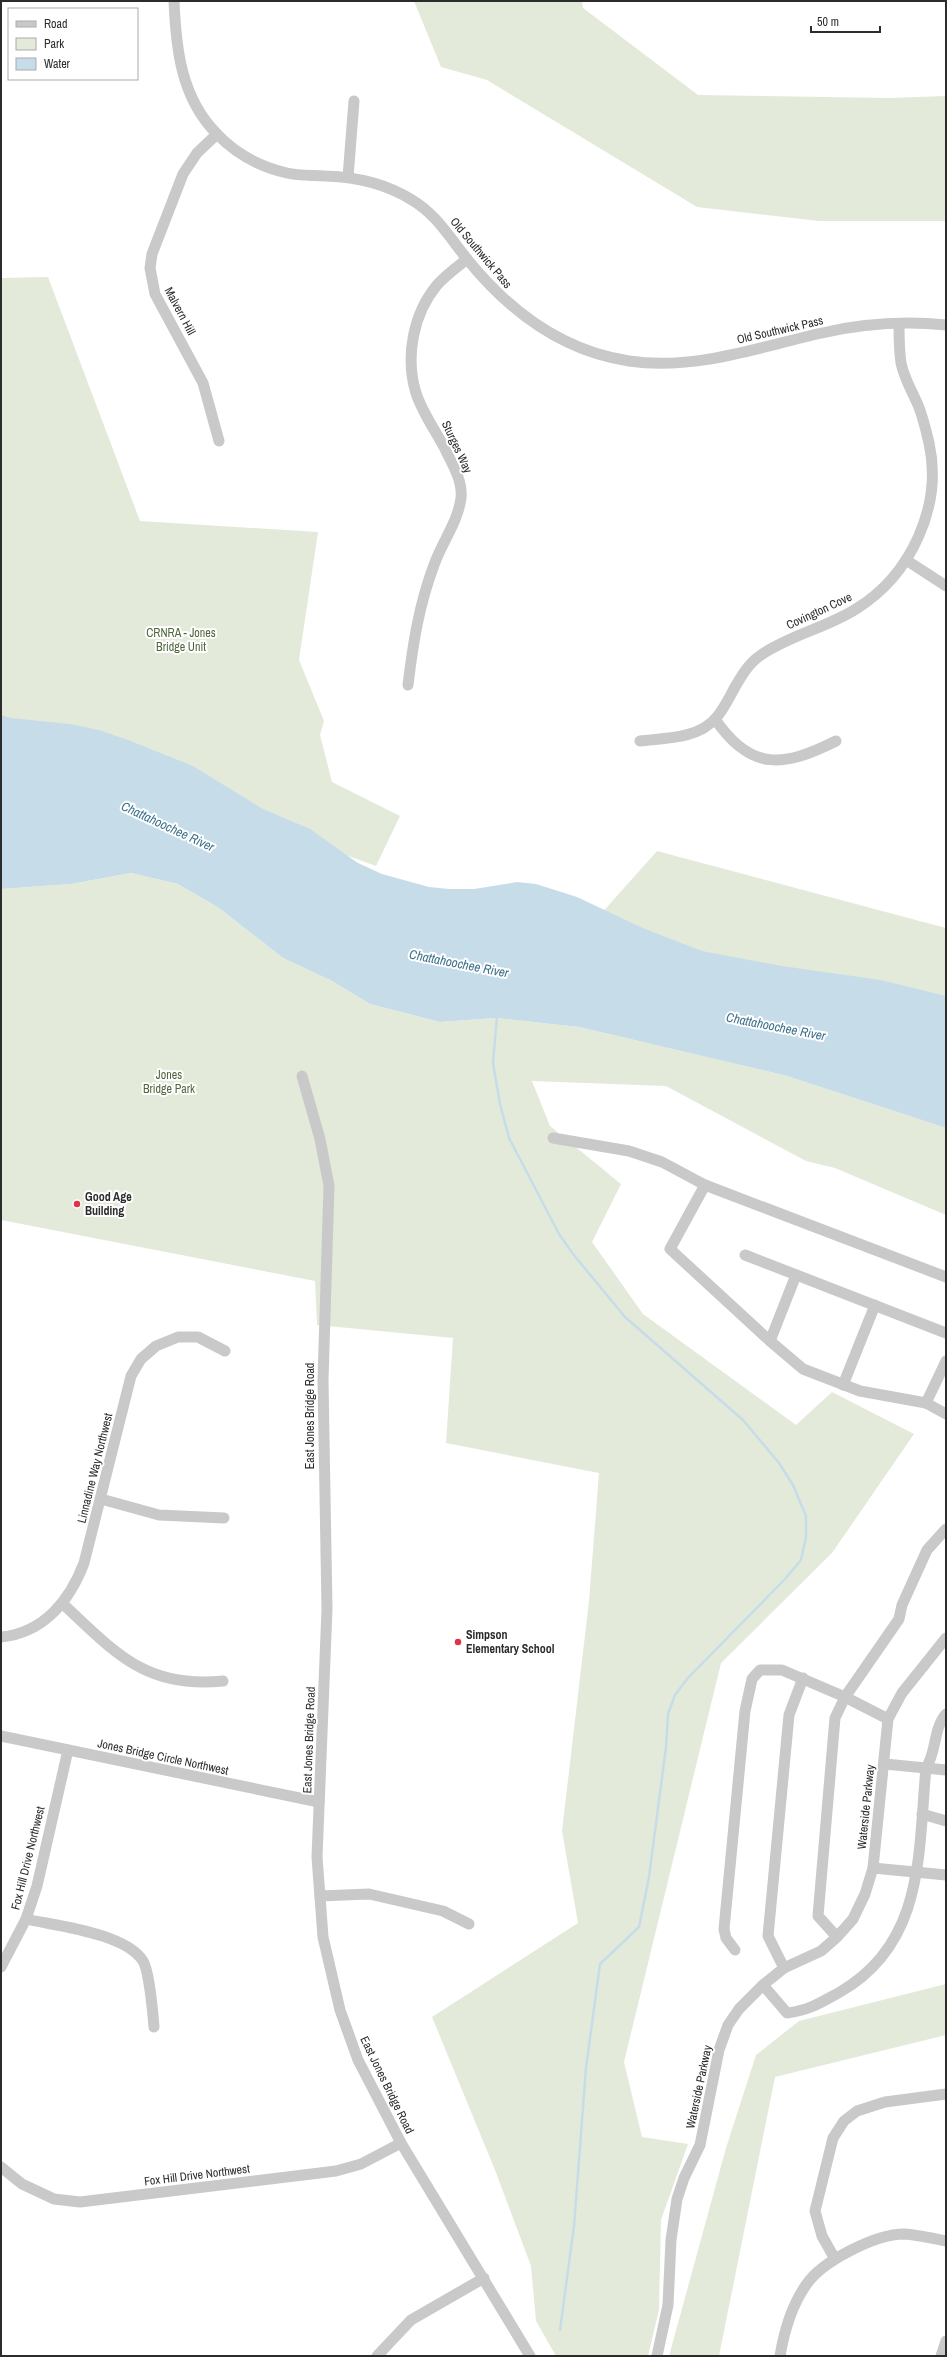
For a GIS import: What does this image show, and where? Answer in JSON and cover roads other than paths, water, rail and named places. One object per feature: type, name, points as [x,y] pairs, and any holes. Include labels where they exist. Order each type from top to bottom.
[{"type":"street","name":"Old Southwick Pass","points":[[174,1],[175,37],[181,69],[196,105],[216,134],[251,160],[271,169],[290,174],[348,177],[383,185],[415,201],[441,225],[466,258],[504,300],[544,331],[583,350],[630,362],[663,364],[697,363],[825,332],[899,324],[946,325]]},
{"type":"street","points":[[348,177],[354,101]]},
{"type":"street","name":"Malvern Hill","points":[[216,134],[197,153],[183,174],[152,254],[150,268],[155,294],[203,383],[219,441]]},
{"type":"street","name":"Sturges Way","points":[[408,686],[414,631],[420,606],[434,563],[455,522],[461,493],[460,483],[453,466],[417,394],[411,364],[412,345],[417,319],[428,298],[438,284],[466,258]]},
{"type":"street","name":"Covington Cove","points":[[640,741],[696,732],[716,719],[743,674],[759,656],[780,643],[838,619],[856,609],[887,583],[906,560],[926,517],[931,494],[932,469],[925,425],[902,364],[899,324]]},
{"type":"street","points":[[906,560],[946,586]]},
{"type":"street","points":[[716,719],[737,746],[754,755],[770,760],[785,761],[799,758],[836,741]]},
{"type":"street","name":"East Jones Bridge Road","points":[[302,1076],[320,1139],[329,1186],[323,1380],[326,1609],[317,1857],[323,1937],[340,2010],[358,2060],[401,2143],[530,2356]]},
{"type":"street","points":[[553,1138],[629,1151],[662,1162],[705,1185],[946,1277]]},
{"type":"street","points":[[705,1185],[670,1249],[770,1341],[803,1368],[860,1391],[926,1403],[946,1414]]},
{"type":"street","points":[[745,1255],[946,1333]]},
{"type":"street","points":[[770,1341],[796,1275]]},
{"type":"street","points":[[843,1385],[874,1305]]},
{"type":"street","name":"Linnadine Way Northwest","points":[[1,1636],[26,1630],[48,1617],[63,1604],[76,1585],[84,1563],[101,1499],[131,1376],[141,1359],[156,1346],[178,1337],[198,1337],[225,1351]]},
{"type":"street","points":[[926,1403],[946,1361]]},
{"type":"street","points":[[101,1499],[159,1515],[224,1518]]},
{"type":"street","points":[[837,1937],[818,1916],[818,1898],[835,1718],[845,1697],[899,1619],[902,1605],[927,1550],[946,1529]]},
{"type":"street","points":[[63,1604],[115,1652],[150,1673],[171,1680],[196,1684],[223,1681]]},
{"type":"street","name":"Waterside Parkway","points":[[657,2356],[668,2305],[671,2240],[677,2199],[684,2178],[700,2145],[719,2050],[728,2025],[739,2008],[763,1985],[784,1968],[821,1951],[837,1937],[853,1919],[865,1894],[873,1868],[888,1719],[909,1683],[946,1638]]},
{"type":"street","points":[[736,1950],[726,1938],[724,1929],[745,1711],[752,1679],[760,1670],[782,1670],[845,1697],[888,1719]]},
{"type":"street","points":[[784,1968],[768,1936],[789,1715],[802,1678]]},
{"type":"street","points":[[763,1985],[787,2013],[806,2011],[857,1982],[881,1958],[902,1927],[912,1897],[916,1871],[926,1768],[932,1759],[939,1722],[946,1714]]},
{"type":"street","name":"Jones Bridge Circle Northwest","points":[[1,1736],[319,1802]]},
{"type":"street","name":"Fox Hill Drive Northwest","points":[[1,1967],[26,1919],[37,1886],[68,1750]]},
{"type":"street","points":[[884,1764],[946,1770]]},
{"type":"street","points":[[922,1814],[946,1821]]},
{"type":"street","points":[[873,1868],[946,1875]]},
{"type":"street","points":[[320,1896],[369,1894],[443,1911],[469,1924]]},
{"type":"street","points":[[26,1919],[106,1938],[131,1948],[144,1962],[154,2027]]},
{"type":"street","points":[[835,2259],[822,2236],[815,2211],[833,2138],[844,2122],[857,2111],[885,2102],[946,2094]]},
{"type":"street","name":"Fox Hill Drive Northwest","points":[[1,2167],[22,2184],[54,2199],[80,2202],[336,2171],[361,2164],[401,2143]]},
{"type":"street","points":[[780,2356],[784,2332],[806,2284],[835,2259],[879,2237],[903,2234],[946,2241]]},
{"type":"street","points":[[377,2356],[411,2320],[484,2278]]},
{"type":"street","points":[[941,2356],[946,2341]]},
{"type":"water","name":"Chattahoochee River","points":[[1,715],[11,718],[70,724],[99,730],[193,766],[263,809],[310,829],[358,863],[382,874],[429,887],[449,889],[474,889],[517,882],[536,884],[577,897],[645,929],[702,951],[782,966],[881,980],[946,996],[946,1128],[787,1076],[579,1027],[496,1018],[440,1022],[370,1004],[332,981],[283,958],[219,908],[178,884],[131,873],[71,884],[1,889]]},
{"type":"waterway","points":[[497,1016],[493,1063],[500,1104],[509,1138],[559,1234],[573,1254],[625,1317],[743,1420],[779,1463],[793,1485],[806,1516],[806,1537],[801,1560],[785,1579],[687,1679],[675,1695],[668,1714],[666,1747],[649,1877],[639,1927],[600,1964],[586,2068],[574,2226],[560,2330]]},
{"type":"place","name":"Good Age Building","points":[[77,1204]]},
{"type":"place","name":"Simpson Elementary School","points":[[458,1642]]},
{"type":"park label","name":"CRNRA - Jones Bridge Unit","points":[[181,640]]},
{"type":"park label","name":"Jones Bridge Park","points":[[169,1082]]}]
